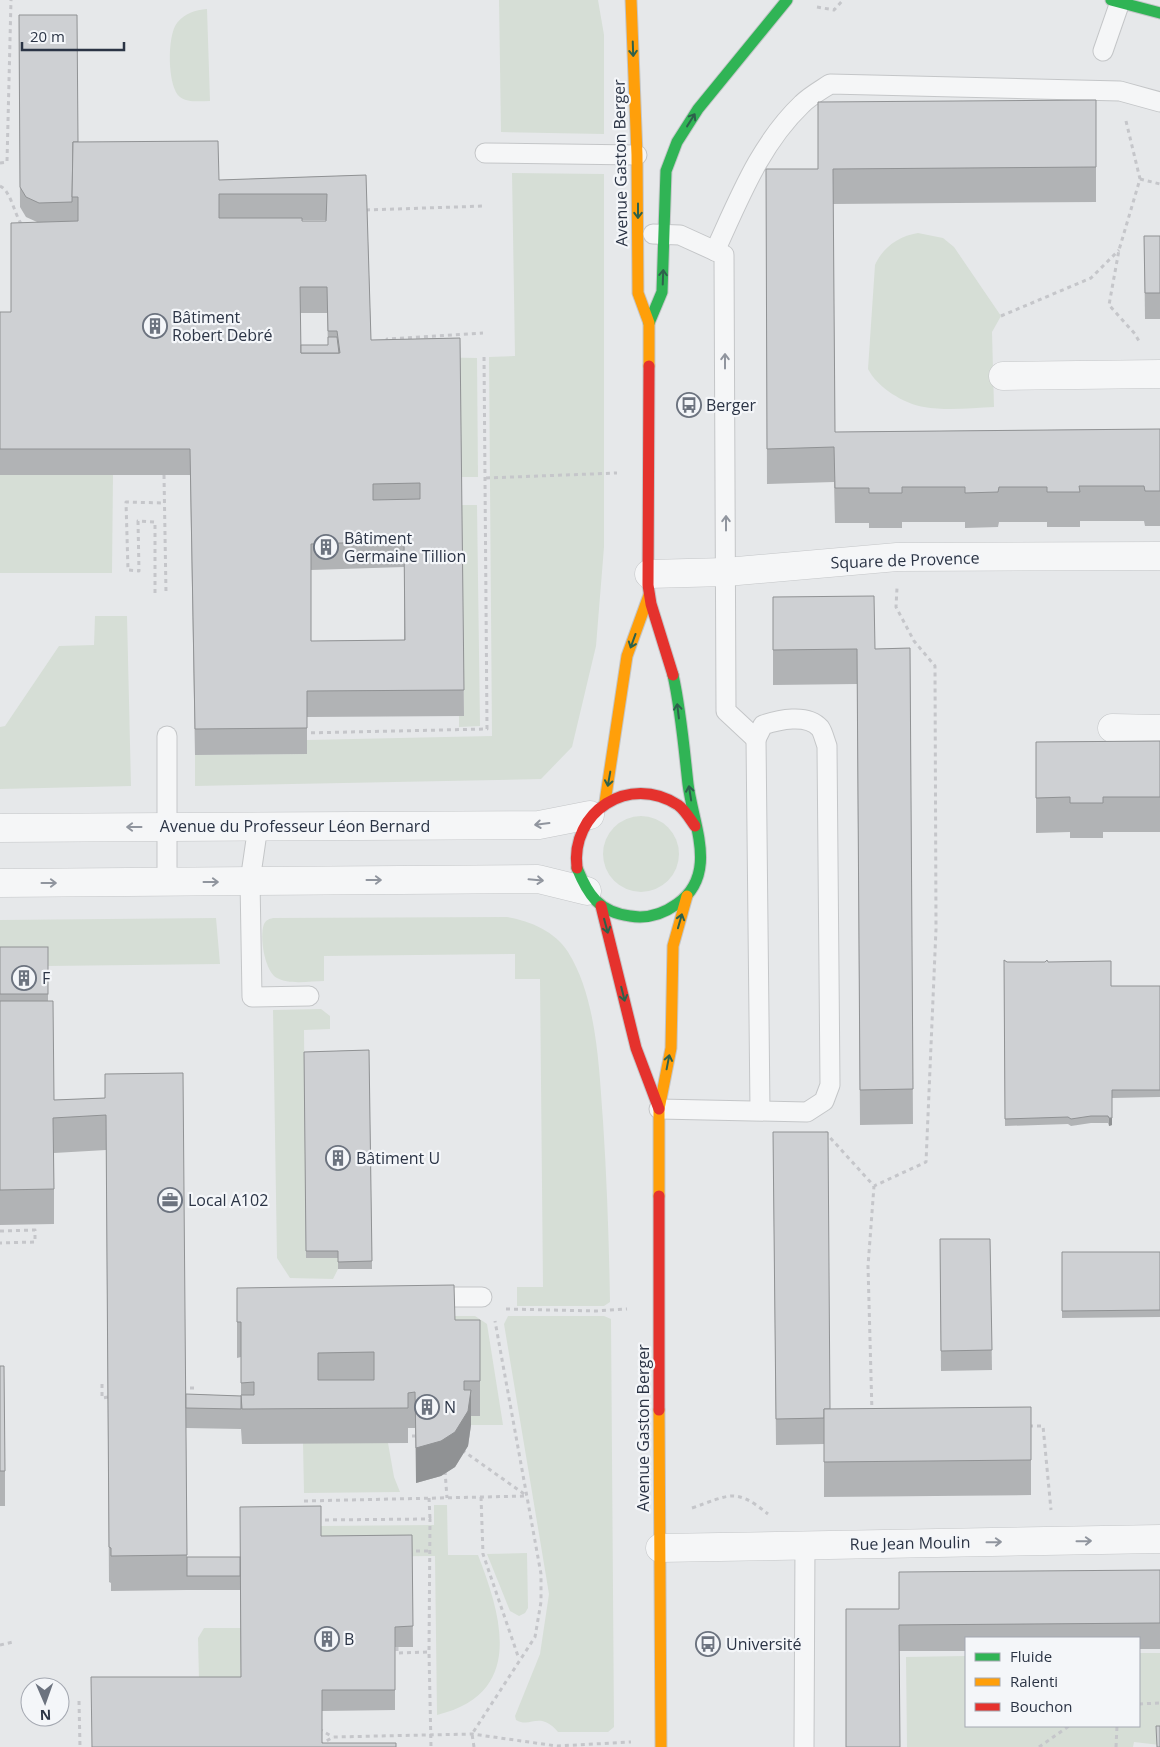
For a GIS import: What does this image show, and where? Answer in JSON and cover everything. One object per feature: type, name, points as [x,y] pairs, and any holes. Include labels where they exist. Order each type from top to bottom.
[{"type":"street","name":"Avenue Gaston Berger","points":[[631,0],[638,155],[638,293],[649,323],[649,585],[672,668],[695,826],[701,844],[702,862],[697,880],[687,896],[673,946],[671,1048],[659,1109],[661,1747]]},
{"type":"street","name":"Avenue Gaston Berger","points":[[649,323],[662,292],[666,171],[677,142],[698,109],[787,0]]},
{"type":"street","points":[[1115,1],[1160,13]]},
{"type":"street","points":[[1003,376],[1158,374]]},
{"type":"street","name":"Square de Provence","points":[[649,585],[726,572],[897,557],[1160,556]]},
{"type":"street","name":"Avenue Gaston Berger","points":[[649,585],[627,656],[597,809],[580,833],[576,853],[578,873],[594,899],[636,1048],[659,1109]]},
{"type":"street","points":[[1112,728],[1160,728]]},
{"type":"street","name":"Avenue Gaston Berger","points":[[597,809],[629,793],[656,794],[679,806],[695,826]]},
{"type":"street","name":"Avenue du Professeur Léon Bernard","points":[[0,828],[538,824],[597,809]]},
{"type":"street","points":[[0,883],[538,879],[594,899]]},
{"type":"street","name":"Avenue Gaston Berger","points":[[594,899],[623,916],[647,918],[669,910],[687,896]]},
{"type":"street","name":"Rue Jean Moulin","points":[[660,1548],[1160,1539]]},
{"type":"lane","points":[[1102,51],[1115,1]]},
{"type":"lane","points":[[715,251],[754,168],[777,130],[803,103],[830,84],[1120,91],[1160,102]]},
{"type":"lane","points":[[485,153],[638,155]]},
{"type":"lane","points":[[638,234],[680,235],[724,255],[726,572],[724,619],[726,711],[756,739]]},
{"type":"lane","points":[[659,1109],[807,1112],[824,1101],[830,1085],[827,746],[819,728],[806,720],[778,720],[763,725],[756,739],[760,1110]]},
{"type":"lane","points":[[167,736],[167,882]]},
{"type":"lane","points":[[258,826],[250,881],[252,997],[309,996]]},
{"type":"lane","points":[[410,1298],[482,1297]]},
{"type":"lane","points":[[804,1747],[805,1544]]},
{"type":"path","points":[[0,163],[8,162],[11,0]]},
{"type":"path","points":[[1120,91],[1140,179],[1119,250],[1109,305],[1135,334],[1158,374]]},
{"type":"path","points":[[1140,179],[1160,184]]},
{"type":"path","points":[[0,186],[9,195],[10,203],[18,220],[30,231]]},
{"type":"path","points":[[366,210],[484,206]]},
{"type":"path","points":[[1000,316],[1091,278],[1119,250]]},
{"type":"path","points":[[387,348],[387,339],[483,332]]},
{"type":"path","points":[[297,733],[487,729],[484,354]]},
{"type":"path","points":[[486,478],[622,473]]},
{"type":"path","points":[[164,474],[166,593]]},
{"type":"path","points":[[155,593],[155,522],[138,521],[139,571],[128,570],[126,502],[164,503]]},
{"type":"path","points":[[874,1186],[926,1162],[936,929],[935,666],[914,641],[896,607],[897,557]]},
{"type":"path","points":[[807,1112],[874,1186],[868,1266],[868,1323],[872,1413],[882,1416]]},
{"type":"path","points":[[0,1231],[35,1230],[35,1242],[0,1243]]},
{"type":"path","points":[[506,1309],[596,1311]]},
{"type":"path","points":[[474,1747],[472,1734],[534,1637],[541,1602],[541,1574],[495,1321]]},
{"type":"path","points":[[181,1379],[181,1388]]},
{"type":"path","points":[[102,1384],[102,1398],[108,1397]]},
{"type":"path","points":[[176,1388],[198,1388]]},
{"type":"path","points":[[1024,1426],[1044,1426],[1051,1511],[1061,1513]]},
{"type":"path","points":[[397,1437],[402,1436],[403,1428],[403,1436],[425,1436]]},
{"type":"path","points":[[458,1453],[463,1444]]},
{"type":"path","points":[[456,1446],[527,1496]]},
{"type":"path","points":[[445,1468],[447,1498]]},
{"type":"path","points":[[304,1501],[527,1496]]},
{"type":"path","points":[[481,1497],[483,1554],[520,1660]]},
{"type":"path","points":[[430,1498],[429,1652],[431,1747]]},
{"type":"path","points":[[660,1505],[692,1508],[693,1546]]},
{"type":"path","points":[[314,1520],[430,1519]]},
{"type":"path","points":[[405,1556],[405,1551],[430,1550]]},
{"type":"path","points":[[0,1645],[13,1642]]},
{"type":"path","points":[[397,1647],[397,1653],[429,1652]]},
{"type":"path","points":[[79,1701],[80,1747]]},
{"type":"path","points":[[1140,1704],[1160,1703]]},
{"type":"path","points":[[1039,1747],[1068,1727]]},
{"type":"path","points":[[1116,1747],[1117,1727]]},
{"type":"path","points":[[314,1728],[319,1728],[333,1737]]},
{"type":"path","points":[[314,1745],[320,1745],[333,1737],[431,1737],[472,1734],[557,1746],[605,1745]]},
{"type":"shaded area","points":[[499,0],[598,0],[604,35],[604,134],[501,132]]},
{"type":"shaded area","points":[[207,9],[210,101],[187,100],[180,97],[173,83],[170,61],[171,38],[177,23],[183,17],[194,11]]},
{"type":"shaded area","points":[[512,173],[604,174],[604,547],[596,646],[572,747],[541,779],[195,786],[195,755],[307,754],[307,740],[492,736],[489,357],[515,356]]},
{"type":"shaded area","points":[[918,233],[943,238],[954,247],[1001,316],[992,332],[994,407],[942,409],[916,405],[892,394],[884,388],[868,369],[875,265],[882,253],[892,243],[911,234]]},
{"type":"shaded area","points":[[422,357],[477,358],[478,477],[461,477]]},
{"type":"shaded area","points":[[0,475],[113,475],[112,573],[0,573]]},
{"type":"shaded area","points":[[461,505],[477,505],[480,726],[459,727],[459,716],[464,716]]},
{"type":"shaded area","points":[[95,616],[127,616],[131,786],[0,789],[0,727],[5,726],[59,646],[94,645]]},
{"type":"shaded area","points":[[649,816],[662,822],[673,833],[679,846],[677,869],[662,886],[649,892],[633,892],[620,886],[605,869],[603,846],[609,833],[626,818]]},
{"type":"shaded area","points":[[507,917],[541,928],[563,945],[578,970],[591,1012],[598,1056],[607,1189],[610,1302],[604,1306],[517,1306],[517,1287],[543,1287],[540,979],[515,979],[515,954],[324,956],[324,981],[288,981],[277,978],[269,969],[264,954],[262,937],[264,924],[273,918]]},
{"type":"shaded area","points":[[216,918],[220,964],[48,966],[48,954],[0,954],[0,920]]},
{"type":"shaded area","points":[[321,1009],[330,1016],[330,1029],[304,1030],[306,1258],[338,1258],[338,1269],[333,1279],[290,1278],[277,1258],[273,1010]]},
{"type":"shaded area","points":[[261,1316],[475,1316],[487,1324],[503,1425],[471,1425],[471,1415]]},
{"type":"shaded area","points":[[508,1316],[604,1316],[611,1319],[614,1727],[608,1732],[558,1732],[546,1722],[526,1723],[516,1720],[515,1716],[540,1654],[549,1594],[504,1324]]},
{"type":"shaded area","points":[[303,1443],[388,1443],[394,1477],[400,1492],[304,1493]]},
{"type":"shaded area","points":[[434,1505],[447,1505],[448,1555],[478,1555],[494,1603],[499,1627],[500,1650],[495,1671],[484,1690],[465,1705],[437,1715],[435,1556],[321,1557],[321,1526],[434,1525]]},
{"type":"shaded area","points":[[527,1553],[528,1608],[525,1613],[519,1616],[510,1611],[487,1554]]},
{"type":"shaded area","points":[[204,1628],[241,1628],[241,1679],[199,1679],[198,1638]]},
{"type":"shaded area","points":[[1140,1653],[1160,1653],[1160,1745],[1134,1742],[1133,1747],[907,1747],[906,1657],[965,1656],[965,1727],[1140,1727]]},
{"type":"building","points":[[19,15],[77,15],[78,142],[73,142],[72,202],[39,203],[26,197],[20,187]]},
{"type":"building","points":[[1096,100],[1096,167],[833,169],[835,432],[1160,429],[1160,491],[1145,491],[1144,486],[1079,486],[1080,492],[1047,492],[1047,487],[999,487],[998,492],[965,493],[965,487],[902,487],[902,493],[869,493],[869,488],[835,488],[834,447],[767,449],[766,169],[818,169],[818,102]]},
{"type":"building","points":[[218,141],[219,180],[366,175],[371,340],[460,338],[464,690],[307,691],[307,728],[195,729],[190,449],[0,449],[0,312],[11,312],[11,223],[78,221],[78,197],[72,197],[73,142]],"holes":[[[219,194],[327,194],[326,221],[302,221],[302,218],[219,218]],[[300,287],[327,287],[328,331],[337,331],[340,353],[301,353]],[[420,483],[420,499],[373,500],[373,484]],[[404,541],[405,640],[311,641],[311,544]]]},
{"type":"building","points":[[1144,236],[1160,236],[1160,293],[1145,293]]},
{"type":"building","points":[[328,337],[337,337],[339,353],[301,353],[301,345],[328,345]]},
{"type":"building","points":[[874,596],[875,649],[910,648],[913,1089],[860,1090],[857,649],[773,650],[773,597]]},
{"type":"building","points":[[1160,741],[1160,797],[1103,797],[1103,803],[1070,803],[1070,797],[1036,798],[1036,742]]},
{"type":"building","name":"F","points":[[0,947],[48,947],[48,994],[0,994]]},
{"type":"building","points":[[1004,960],[1007,962],[1045,962],[1047,960],[1048,962],[1111,961],[1111,986],[1160,986],[1160,1090],[1112,1090],[1112,1118],[1108,1116],[1091,1116],[1071,1119],[1068,1117],[1005,1119]]},
{"type":"building","points":[[0,1001],[53,1001],[54,1100],[105,1098],[105,1074],[183,1073],[187,1555],[111,1556],[111,1548],[109,1547],[106,1115],[53,1118],[54,1189],[0,1190]]},
{"type":"building","name":"Bâtiment U","points":[[369,1050],[372,1261],[338,1262],[338,1251],[306,1251],[304,1052]]},
{"type":"building","points":[[773,1132],[828,1132],[830,1409],[824,1409],[824,1418],[776,1419]]},
{"type":"building","points":[[940,1239],[990,1239],[992,1350],[941,1351]]},
{"type":"building","points":[[1062,1252],[1160,1252],[1160,1310],[1062,1311]]},
{"type":"building","name":"N","points":[[454,1285],[455,1320],[480,1320],[480,1381],[464,1381],[464,1390],[471,1390],[468,1411],[455,1432],[441,1441],[416,1448],[415,1392],[408,1393],[408,1408],[242,1409],[241,1395],[254,1395],[254,1382],[241,1383],[241,1322],[237,1322],[237,1288]],"holes":[[[374,1352],[374,1380],[318,1380],[318,1353]]]},
{"type":"building","points":[[0,1366],[4,1366],[5,1471],[0,1471]]},
{"type":"building","points":[[186,1394],[241,1396],[241,1409],[186,1408]]},
{"type":"building","points":[[1031,1407],[1031,1460],[824,1462],[824,1409]]},
{"type":"building","name":"B","points":[[321,1506],[321,1536],[412,1535],[413,1626],[395,1627],[395,1690],[322,1690],[322,1743],[396,1743],[396,1747],[92,1747],[91,1677],[241,1677],[240,1507]]},
{"type":"building","points":[[187,1557],[240,1557],[240,1576],[187,1576]]},
{"type":"building","points":[[1160,1570],[1160,1623],[899,1625],[900,1747],[846,1747],[846,1609],[899,1609],[899,1572]]},
{"type":"building","points":[[1156,1726],[1160,1726],[1160,1747],[1157,1747]]},
{"type":"traffic: fast","points":[[649,323],[662,292],[666,171],[677,142],[698,109],[787,0]]},
{"type":"traffic: fast","points":[[1111,0],[1160,13]]},
{"type":"traffic: fast","points":[[577,868],[590,894],[596,901],[610,911],[636,917],[655,915],[672,908],[690,892],[697,878],[700,864],[700,848],[688,784],[673,675]]},
{"type":"traffic: slow","points":[[631,0],[637,155],[638,293],[649,323],[649,366]]},
{"type":"traffic: slow","points":[[605,802],[627,656],[649,595]]},
{"type":"traffic: slow","points":[[659,1196],[659,1109],[671,1048],[673,946],[687,896]]},
{"type":"traffic: slow","points":[[659,1410],[661,1747]]},
{"type":"traffic: jam","points":[[649,366],[648,585],[651,604],[673,675]]},
{"type":"traffic: jam","points":[[577,868],[577,848],[583,830],[593,815],[606,804],[623,796],[641,793],[659,796],[681,807],[695,826]]},
{"type":"traffic: jam","points":[[601,906],[636,1048],[659,1109]]},
{"type":"traffic: jam","points":[[659,1196],[659,1410]]},
{"type":"place","name":"Bâtiment Robert Debré","points":[[155,326]]},
{"type":"place","name":"Berger","points":[[689,405]]},
{"type":"place","name":"Bâtiment Germaine Tillion","points":[[326,547]]},
{"type":"place","name":"F","points":[[24,978]]},
{"type":"place","name":"Bâtiment U","points":[[338,1158]]},
{"type":"place","name":"Local A102","points":[[170,1200]]},
{"type":"place","name":"N","points":[[427,1407]]},
{"type":"place","name":"B","points":[[327,1639]]},
{"type":"place","name":"Université","points":[[708,1644]]}]
